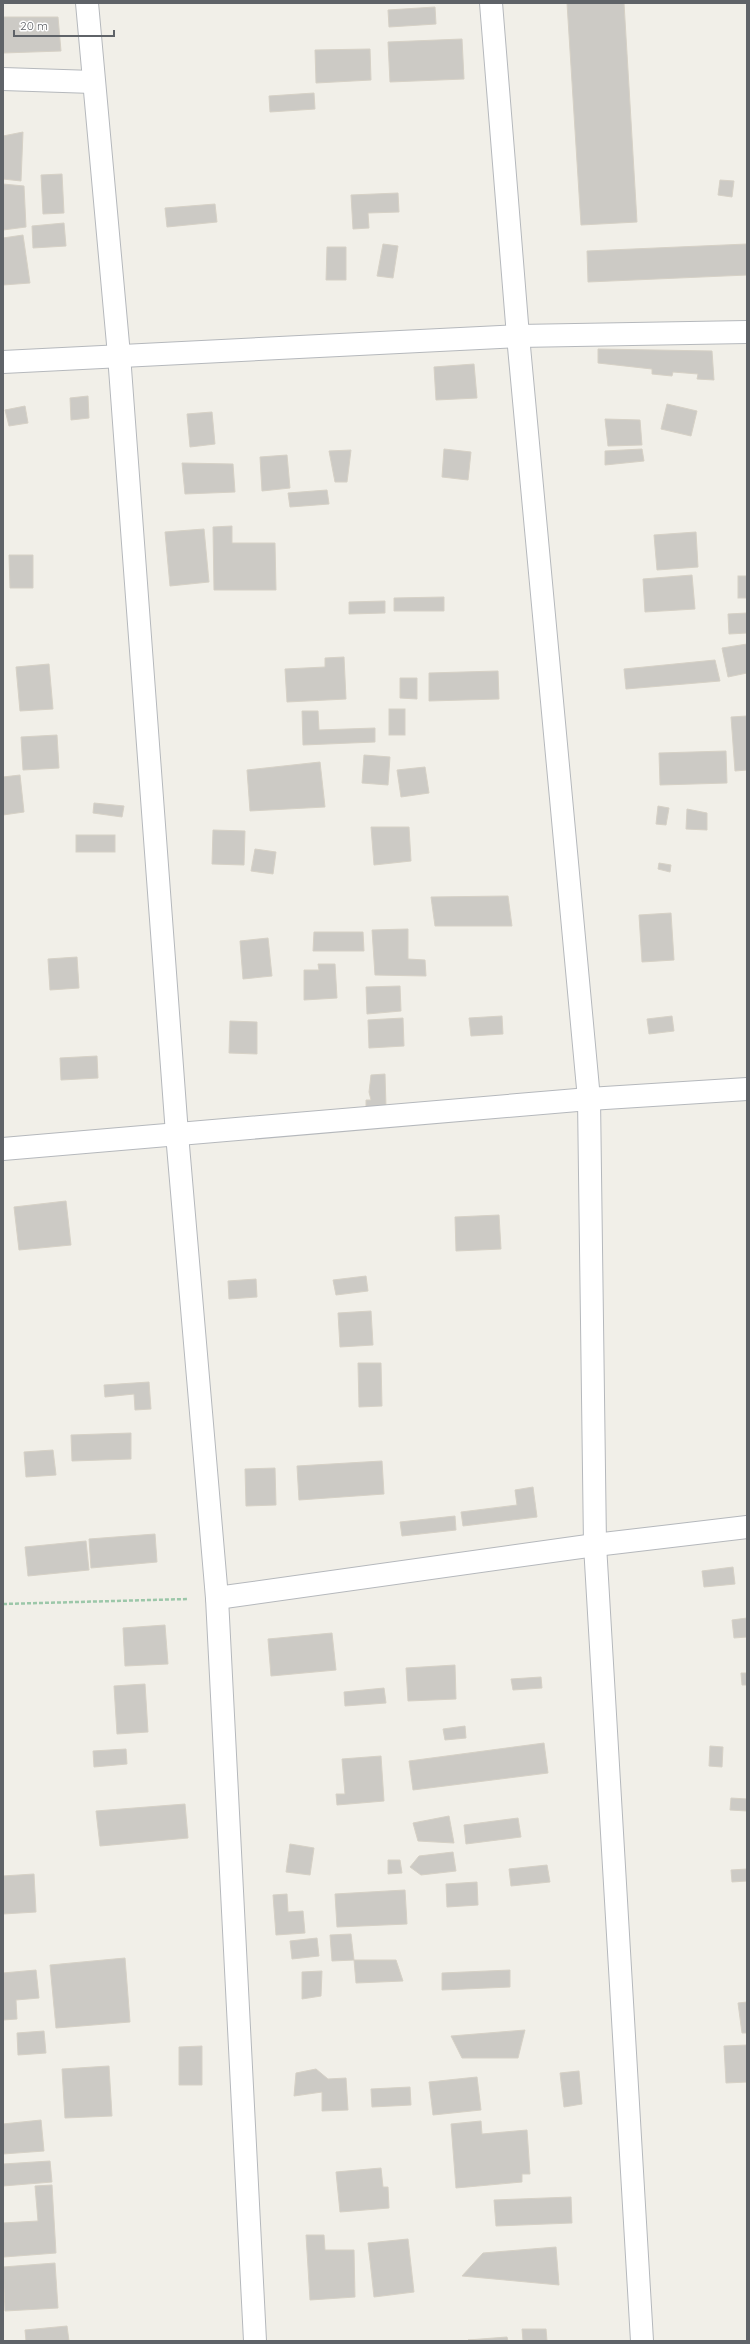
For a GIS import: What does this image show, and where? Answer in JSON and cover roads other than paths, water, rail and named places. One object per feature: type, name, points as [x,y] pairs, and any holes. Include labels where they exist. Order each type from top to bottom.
[{"type":"street","points":[[87,3],[119,355],[177,1134],[217,1598],[256,2341]]},
{"type":"street","points":[[491,3],[518,336],[589,1099],[595,1545],[642,2341]]},
{"type":"street","points":[[3,79],[93,82]]},
{"type":"street","points":[[3,362],[518,336],[747,332]]},
{"type":"street","points":[[3,1149],[589,1099],[747,1089]]},
{"type":"street","points":[[217,1598],[595,1545],[747,1527]]}]
